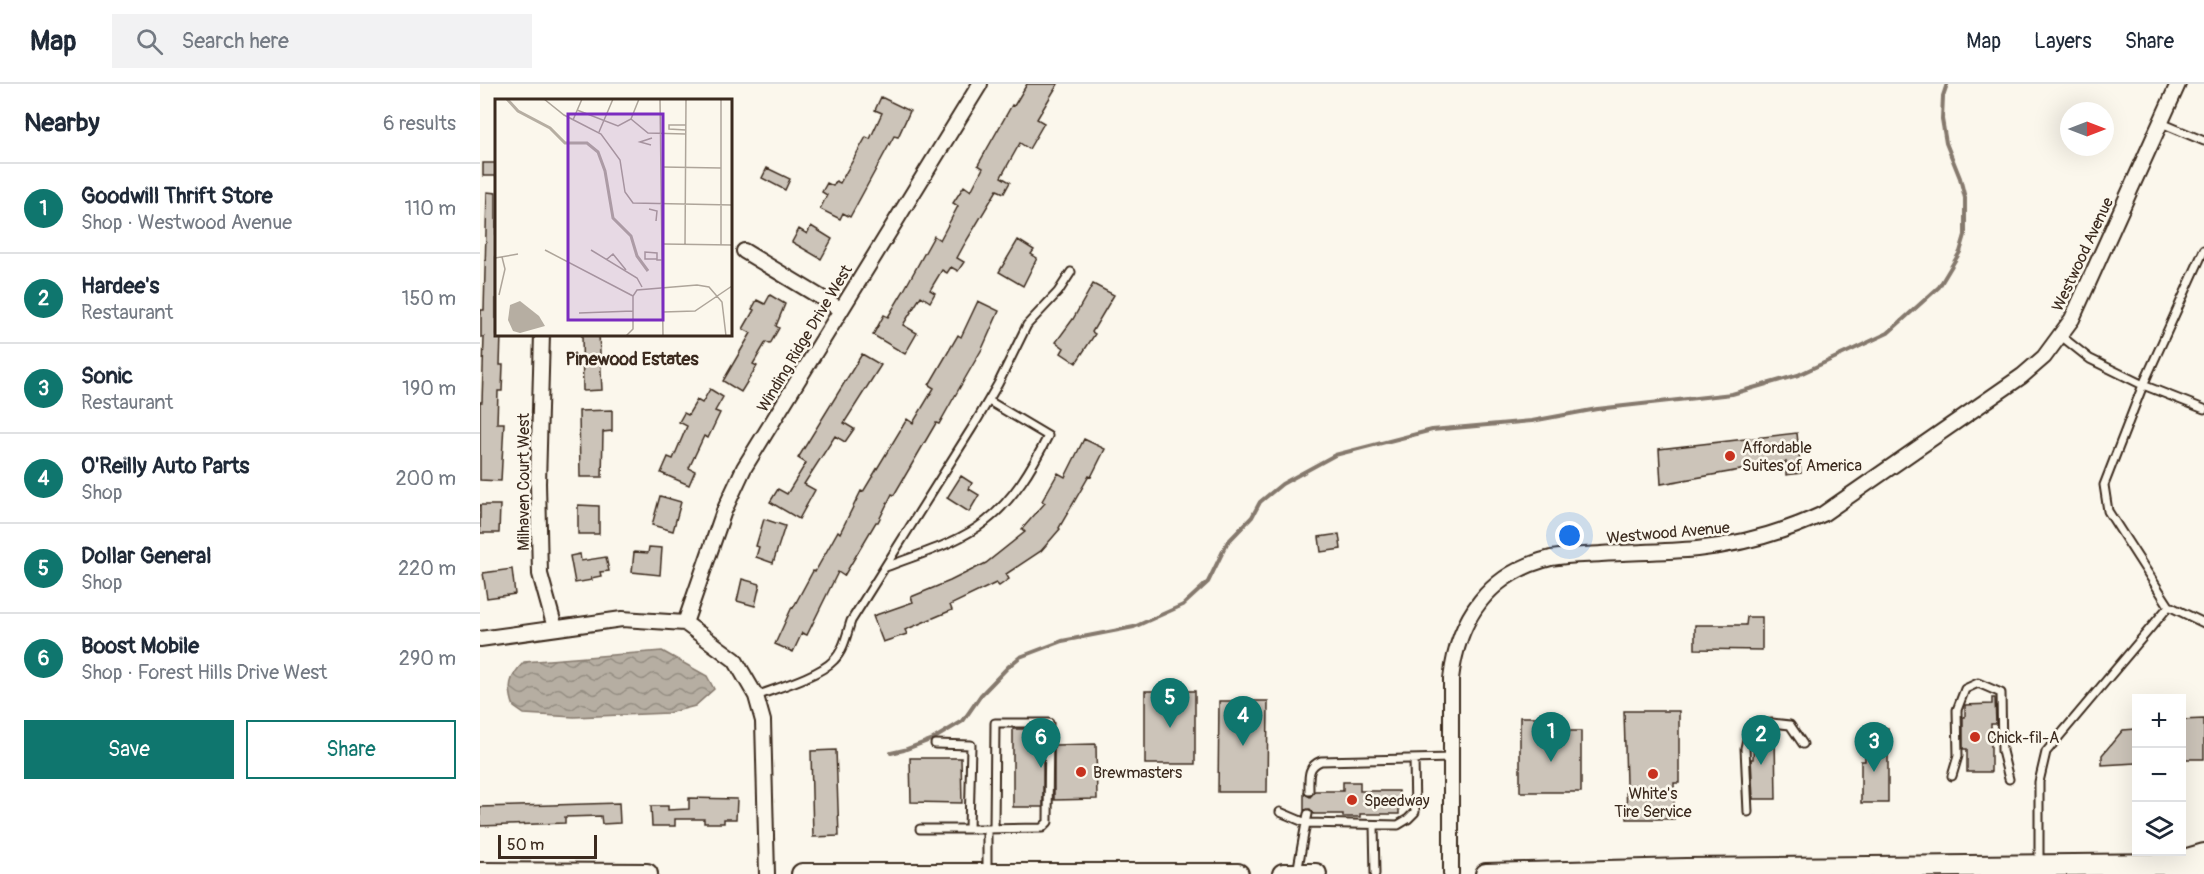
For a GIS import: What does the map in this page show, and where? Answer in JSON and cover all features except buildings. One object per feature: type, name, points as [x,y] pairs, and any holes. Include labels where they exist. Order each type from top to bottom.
[{"type":"main road","points":[[1486,874],[1767,871],[2039,872],[2170,864],[2204,854]]},
{"type":"main road","points":[[2170,864],[2204,873]]},
{"type":"main road","points":[[480,873],[647,874]]},
{"type":"main road","points":[[802,874],[1238,874]]},
{"type":"main road","points":[[1283,874],[1316,874]]},
{"type":"street","name":"Winding Ridge Drive West","points":[[685,623],[724,511],[744,468],[980,84]]},
{"type":"street","name":"Westwood Avenue","points":[[1451,874],[1452,679],[1458,641],[1475,608],[1488,591],[1523,567],[1552,558],[1696,549],[1769,536],[1801,524],[1823,514],[2022,376],[2044,357],[2061,336],[2084,295],[2159,122],[2178,84]]},
{"type":"street","points":[[744,250],[840,309]]},
{"type":"street","name":"Milhaven Court West","points":[[542,336],[538,483],[540,574],[555,628]]},
{"type":"street","points":[[480,639],[622,619],[685,623],[735,660],[756,696],[763,722],[767,874]]},
{"type":"lane","points":[[2159,122],[2204,141]]},
{"type":"lane","points":[[2204,250],[2143,385],[2104,485],[2108,511],[2169,606],[2204,623]]},
{"type":"lane","points":[[756,696],[811,675],[834,660],[843,645],[851,621],[989,401],[1027,325],[1058,292],[1071,272]]},
{"type":"lane","points":[[2061,336],[2090,359],[2143,385],[2204,410]]},
{"type":"lane","points":[[885,568],[953,540],[984,523],[1010,497],[1030,469],[1048,436],[989,401]]},
{"type":"lane","points":[[2039,872],[2039,783],[2046,752],[2169,606]]},
{"type":"lane","points":[[1952,776],[1958,756],[1957,710],[1965,689],[1978,683],[2001,693],[2002,751],[2009,779]]},
{"type":"lane","points":[[920,829],[990,829],[1042,828],[1048,822],[1049,723],[995,723],[990,829],[987,873]]},
{"type":"lane","points":[[1748,812],[1745,748],[1748,735],[1756,724],[1790,725],[1803,744]]},
{"type":"lane","points":[[935,744],[971,745],[969,829]]},
{"type":"lane","points":[[1309,791],[1310,769],[1314,763],[1321,761],[1452,758]]},
{"type":"lane","points":[[1280,812],[1306,823],[1398,825],[1415,812],[1414,759]]},
{"type":"lane","points":[[1297,874],[1308,814]]},
{"type":"lane","points":[[1374,825],[1375,874]]},
{"type":"water","points":[[662,651],[707,676],[714,689],[695,706],[668,713],[574,717],[524,714],[514,707],[510,694],[512,678],[524,662]]},
{"type":"waterway","points":[[891,753],[933,739],[963,721],[981,695],[1020,657],[1062,641],[1134,627],[1183,605],[1208,582],[1227,543],[1252,517],[1260,502],[1282,484],[1335,455],[1432,430],[1532,421],[1597,409],[1732,394],[1798,375],[1888,333],[1939,287],[1960,252],[1965,235],[1965,198],[1960,178],[1946,143],[1942,119],[1943,96],[1947,84]]},
{"type":"place","name":"Affordable Suites of America","points":[[1730,456]]},
{"type":"place","name":"Dollar General","points":[[1170,728]]},
{"type":"place","name":"Chick-fil-A","points":[[1975,737]]},
{"type":"place","name":"O'Reilly Auto Parts","points":[[1243,746]]},
{"type":"place","name":"Goodwill Thrift Store","points":[[1551,762]]},
{"type":"place","name":"Hardee's","points":[[1761,765]]},
{"type":"place","name":"Boost Mobile","points":[[1041,768]]},
{"type":"place","name":"Brewmasters","points":[[1081,772]]},
{"type":"place","name":"Sonic","points":[[1874,772]]},
{"type":"place","name":"White's Tire Service","points":[[1653,774]]},
{"type":"place","name":"Speedway","points":[[1352,800]]},
{"type":"district","name":"Pinewood Estates","points":[[632,359]]}]
